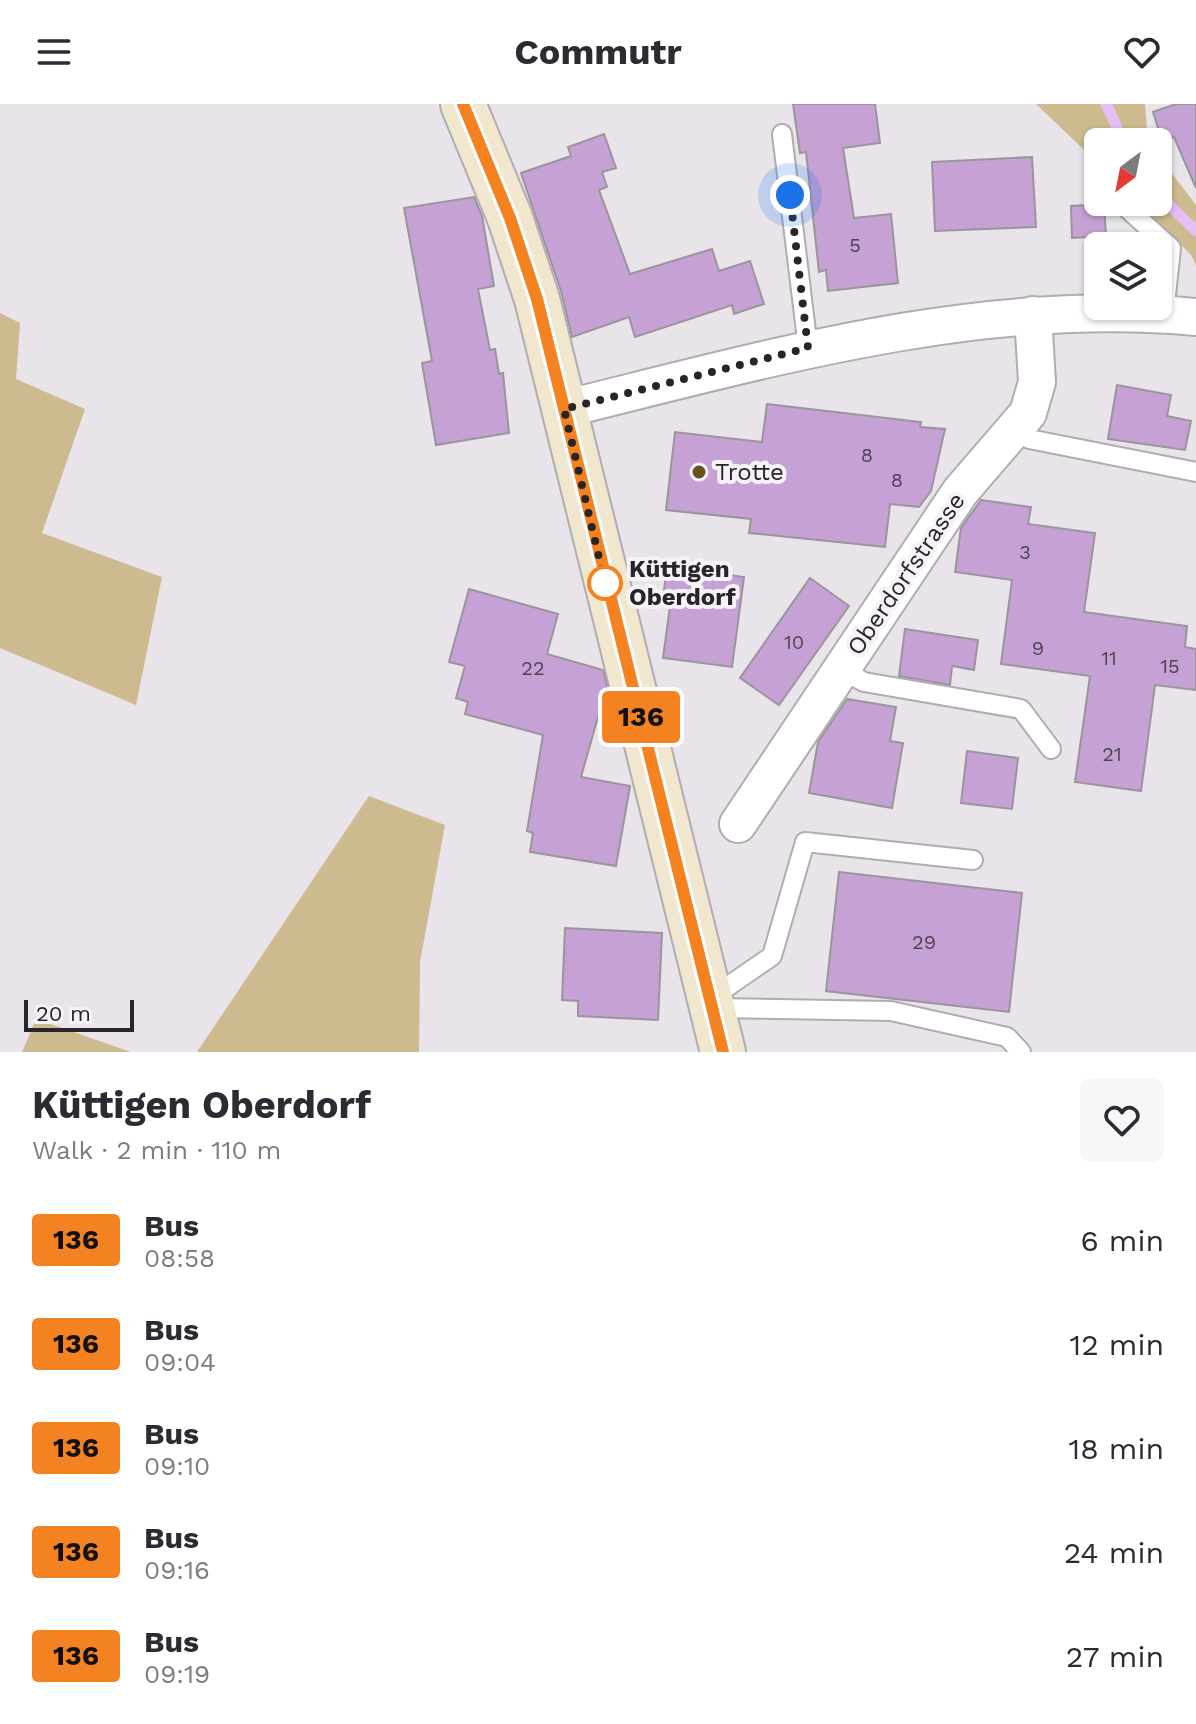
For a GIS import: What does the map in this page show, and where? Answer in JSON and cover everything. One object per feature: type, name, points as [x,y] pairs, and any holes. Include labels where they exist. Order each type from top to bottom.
[{"type":"street","points":[[463,104],[510,218],[537,299],[723,1052]]},
{"type":"street","points":[[564,409],[808,348],[952,324],[1033,315],[1180,316]]},
{"type":"street","name":"Oberdorfstrasse","points":[[738,824],[960,492],[1028,413],[1037,382],[1033,315]]},
{"type":"lane","points":[[782,134],[808,348]]},
{"type":"lane","points":[[1136,216],[1171,248],[1180,316]]},
{"type":"lane","points":[[1015,428],[1029,439],[1196,472]]},
{"type":"lane","points":[[842,670],[864,682],[1021,709],[1051,749]]},
{"type":"lane","points":[[710,1004],[772,956],[805,842],[973,860]]},
{"type":"lane","points":[[710,1004],[891,1011],[1007,1037],[1021,1052]]},
{"type":"shaded area","points":[[1036,104],[1145,104],[1147,128],[1084,128],[1084,150]]},
{"type":"shaded area","points":[[1172,173],[1196,205],[1196,265],[1172,232],[1168,232],[1152,216],[1172,216]]},
{"type":"shaded area","points":[[0,313],[20,323],[16,379],[85,409],[42,533],[162,577],[136,705],[0,648]]},
{"type":"shaded area","points":[[369,796],[445,825],[420,962],[419,1052],[197,1052]]},
{"type":"shaded area","points":[[36,1019],[131,1052],[22,1052]]},
{"type":"building","points":[[793,104],[875,104],[880,143],[843,148],[854,218],[891,214],[898,283],[828,291],[826,270],[819,272],[806,152],[800,153]]},
{"type":"building","points":[[1176,104],[1196,104],[1196,188],[1172,138],[1172,128],[1158,128],[1153,112]]},
{"type":"building","points":[[604,134],[616,168],[602,172],[607,187],[599,190],[630,274],[712,249],[719,271],[750,261],[764,304],[734,314],[732,305],[635,337],[629,317],[572,337],[561,291],[521,173],[571,156],[568,147]]},
{"type":"building","points":[[1032,157],[1036,227],[935,231],[932,162]]},
{"type":"building","points":[[474,197],[482,216],[494,286],[478,289],[490,350],[495,349],[499,374],[503,373],[509,433],[436,445],[422,363],[432,361],[404,208]]},
{"type":"building","points":[[1084,205],[1084,216],[1105,216],[1106,232],[1084,232],[1084,237],[1072,238],[1071,206]]},
{"type":"building","points":[[1117,385],[1171,395],[1167,416],[1191,421],[1185,450],[1108,439]]},
{"type":"building","points":[[767,404],[921,422],[920,427],[945,429],[931,491],[919,507],[890,504],[885,547],[749,533],[751,519],[666,510],[675,432],[762,442]]},
{"type":"building","points":[[981,500],[1031,507],[1028,524],[1095,533],[1084,612],[1187,626],[1185,647],[1196,649],[1196,690],[1155,685],[1141,791],[1075,782],[1090,676],[1001,664],[1012,580],[955,572],[961,528]]},
{"type":"building","points":[[667,566],[744,577],[732,667],[663,658],[671,599],[663,598]]},
{"type":"building","points":[[810,578],[849,606],[779,705],[740,678]]},
{"type":"building","points":[[469,589],[558,614],[547,654],[603,670],[607,685],[581,777],[630,786],[616,866],[530,852],[533,833],[527,831],[543,735],[465,714],[468,702],[456,698],[465,666],[449,662]]},
{"type":"building","points":[[905,629],[978,640],[974,670],[952,666],[950,685],[899,676]]},
{"type":"building","points":[[847,699],[896,707],[890,741],[903,743],[892,808],[809,793],[818,742]]},
{"type":"building","points":[[967,751],[1018,758],[1012,809],[961,803]]},
{"type":"building","points":[[839,872],[1022,893],[1009,1012],[826,991]]},
{"type":"building","points":[[565,928],[662,933],[658,1020],[578,1016],[578,1001],[562,1000]]},
{"type":"waterway","points":[[1106,104],[1117,128]]},
{"type":"waterway","points":[[1172,208],[1196,231]]},
{"type":"bus line","name":"136","points":[[463,104],[510,218],[537,299],[723,1052]]},
{"type":"place","name":"Trotte","points":[[699,472]]},
{"type":"place","name":"Küttigen Oberdorf","points":[[605,583]]},
{"type":"route","points":[[605,583],[564,409],[808,348],[790,195]]}]
